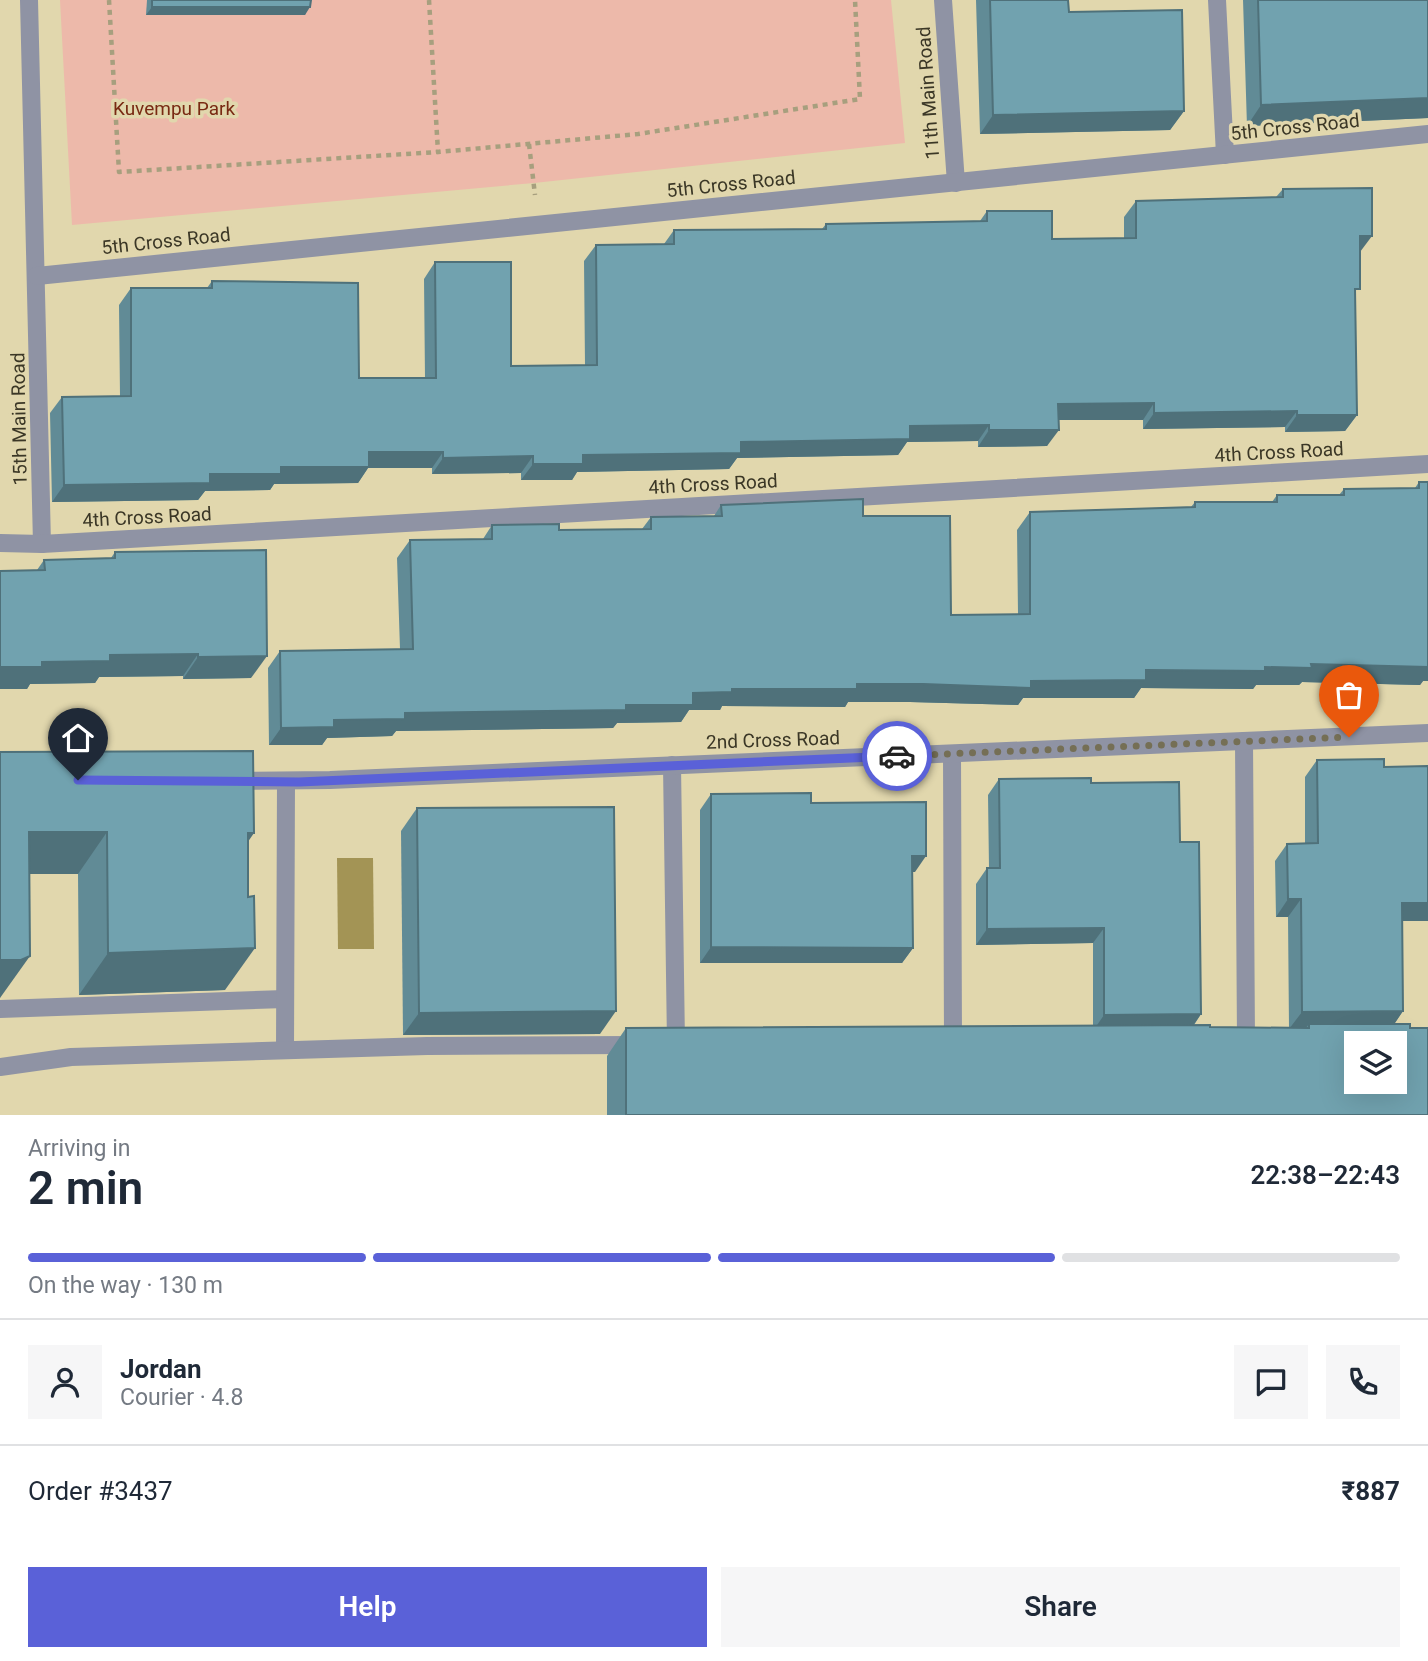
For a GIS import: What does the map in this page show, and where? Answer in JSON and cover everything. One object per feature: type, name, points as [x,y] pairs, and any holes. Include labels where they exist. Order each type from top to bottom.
[{"type":"street","name":"15th Main Road","points":[[29,0],[42,544]]},
{"type":"street","name":"11th Main Road","points":[[943,0],[956,183]]},
{"type":"street","points":[[1217,0],[1225,155]]},
{"type":"street","name":"5th Cross Road","points":[[37,276],[1428,134]]},
{"type":"street","name":"4th Cross Road","points":[[0,543],[42,544],[1428,464]]},
{"type":"street","name":"2nd Cross Road","points":[[218,781],[286,782],[1428,733]]},
{"type":"street","points":[[1244,741],[1246,1041]]},
{"type":"street","points":[[952,754],[953,1043]]},
{"type":"street","points":[[0,1067],[71,1057],[285,1050],[669,1044],[673,765]]},
{"type":"street","points":[[285,1050],[286,782]]},
{"type":"street","points":[[0,1009],[285,999]]},
{"type":"path","points":[[109,0],[119,172],[438,152],[638,134],[860,99],[855,0]]},
{"type":"path","points":[[429,0],[438,152]]},
{"type":"path","points":[[529,144],[538,225]]},
{"type":"green space","name":"Kuvempu Park","points":[[60,0],[891,0],[905,143],[534,183],[72,225]]},
{"type":"shaded area","points":[[337,858],[373,858],[374,949],[338,949]]},
{"type":"building","points":[[152,0],[311,0],[310,7],[152,7]]},
{"type":"building","points":[[990,0],[1068,0],[1069,12],[1182,10],[1184,111],[993,115]]},
{"type":"building","points":[[1258,0],[1428,0],[1428,98],[1261,105]]},
{"type":"building","points":[[1372,188],[1372,236],[1360,236],[1360,289],[1355,289],[1357,415],[1297,415],[1297,411],[1154,413],[1154,403],[1058,404],[1059,430],[989,430],[989,425],[910,426],[910,439],[741,442],[741,453],[583,455],[583,464],[533,464],[533,456],[443,458],[443,452],[369,452],[369,467],[281,467],[281,474],[210,474],[210,483],[64,485],[62,397],[131,396],[131,288],[212,288],[212,281],[358,283],[359,378],[436,378],[435,262],[511,262],[511,366],[597,365],[596,245],[674,244],[674,230],[826,229],[826,224],[987,221],[987,211],[1052,211],[1052,239],[1136,238],[1136,201],[1283,197],[1283,189]]},
{"type":"building","points":[[1419,482],[1428,482],[1428,667],[1311,664],[1312,668],[1265,667],[1265,671],[1146,670],[1146,680],[1031,681],[1031,688],[857,684],[857,689],[732,689],[732,692],[693,693],[693,705],[626,705],[626,710],[405,713],[405,719],[334,720],[334,727],[281,728],[280,651],[413,649],[410,540],[492,539],[492,525],[559,524],[559,530],[651,529],[651,517],[722,516],[721,505],[863,499],[863,516],[950,516],[951,615],[1030,614],[1030,512],[1195,507],[1195,502],[1277,502],[1277,495],[1344,495],[1344,489],[1419,488]]},
{"type":"building","points":[[266,550],[267,656],[110,655],[110,661],[42,662],[42,667],[0,667],[0,571],[45,570],[44,560],[115,558],[115,552]]},
{"type":"building","points":[[253,751],[254,833],[248,833],[248,897],[254,896],[255,948],[108,953],[107,832],[29,832],[30,956],[21,960],[0,960],[0,752]]},
{"type":"building","points":[[1384,759],[1384,767],[1428,766],[1428,903],[1402,903],[1403,1011],[1302,1012],[1301,899],[1288,899],[1287,844],[1318,843],[1317,760]]},
{"type":"building","points":[[1091,778],[1091,783],[1179,782],[1180,842],[1199,842],[1201,1014],[1104,1015],[1104,928],[987,929],[987,868],[1000,868],[999,779]]},
{"type":"building","points":[[811,793],[811,803],[926,802],[926,856],[912,856],[913,948],[711,947],[711,794]]},
{"type":"building","points":[[614,807],[616,1011],[419,1013],[417,808]]},
{"type":"building","points":[[1309,1024],[1410,1024],[1410,1028],[1428,1028],[1428,1115],[626,1115],[626,1028],[1309,1028]]},
{"type":"way so far","points":[[897,756],[1349,737]]},
{"type":"route","points":[[78,780],[299,782],[897,756]]}]
